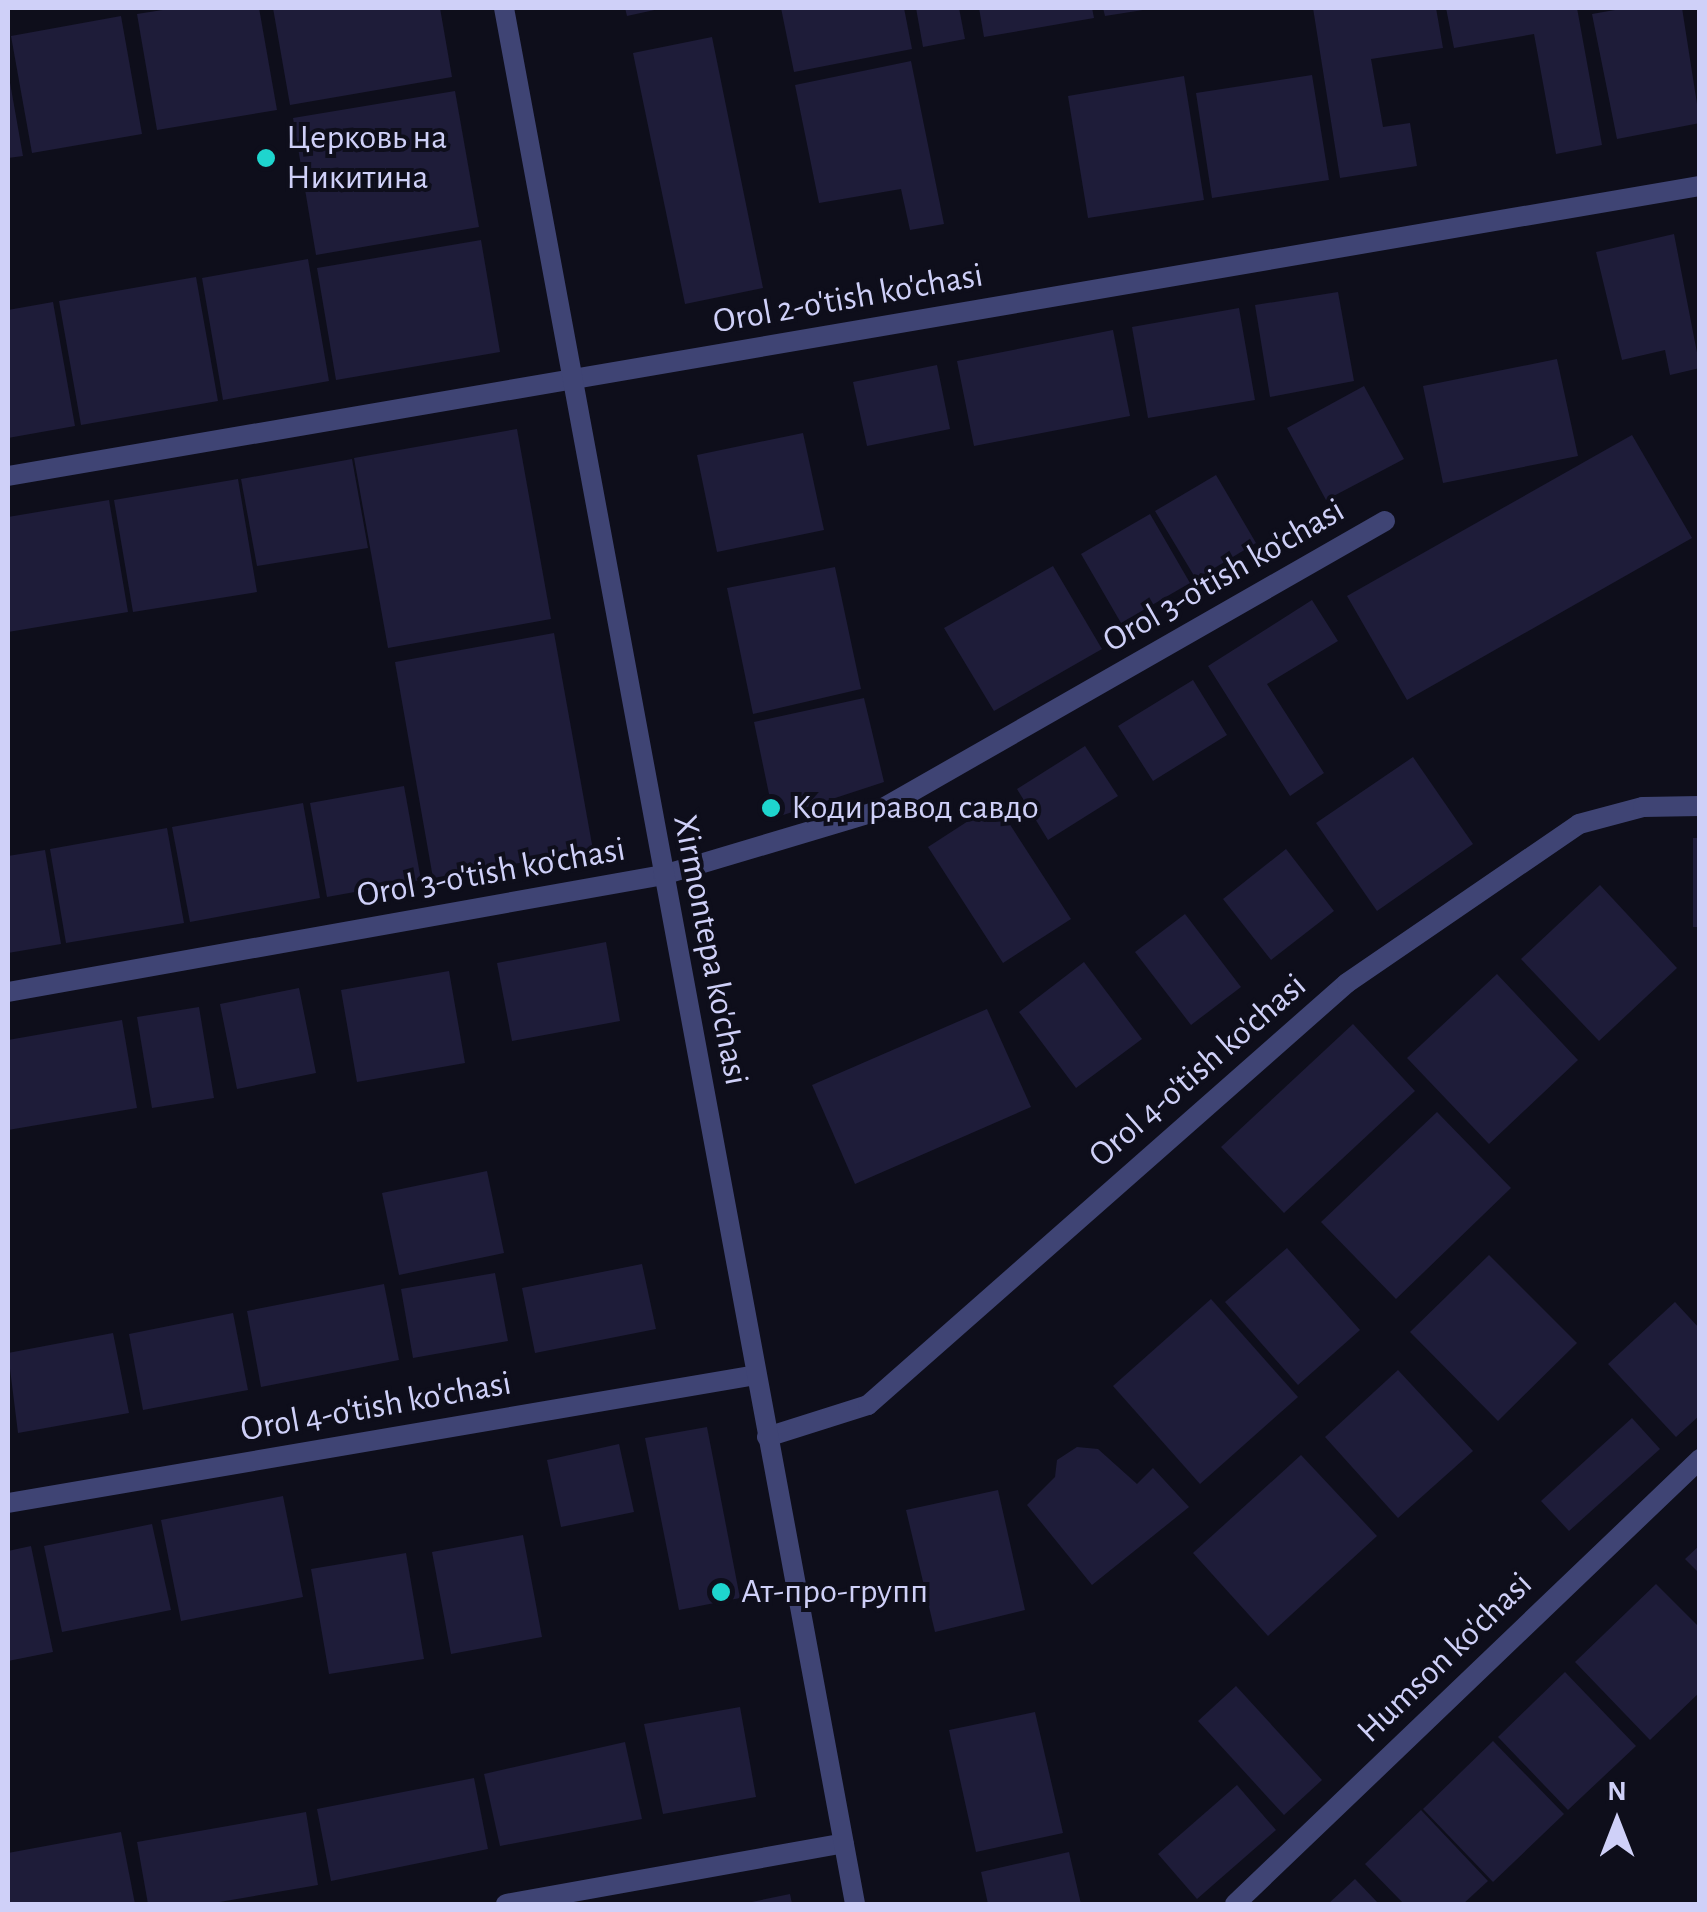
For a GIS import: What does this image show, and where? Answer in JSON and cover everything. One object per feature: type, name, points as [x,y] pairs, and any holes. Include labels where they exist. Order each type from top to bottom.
[{"type":"street","name":"Xirmontepa ko'chasi","points":[[504,8],[856,1904]]},
{"type":"street","name":"Orol 2-o'tish ko'chasi","points":[[8,476],[1700,186]]},
{"type":"street","name":"Orol 3-o'tish ko'chasi","points":[[8,992],[663,875],[878,812],[1385,520]]},
{"type":"street","name":"Orol 4-o'tish ko'chasi","points":[[767,1437],[868,1405],[1347,983],[1579,824],[1644,807],[1700,806]]},
{"type":"street","name":"Orol 4-o'tish ko'chasi","points":[[8,1503],[756,1375]]},
{"type":"street","name":"Humson ko'chasi","points":[[1235,1904],[1700,1458]]},
{"type":"street","points":[[506,1904],[844,1842]]},
{"type":"building","points":[[175,8],[259,8],[277,110],[157,130],[137,14]]},
{"type":"building","points":[[273,8],[440,8],[452,77],[290,105]]},
{"type":"building","points":[[625,8],[659,8],[659,9],[627,16]]},
{"type":"building","points":[[781,8],[904,8],[912,49],[794,72]]},
{"type":"building","points":[[916,8],[959,8],[965,39],[923,47]]},
{"type":"building","points":[[979,8],[1092,8],[1094,18],[984,37]]},
{"type":"building","points":[[1103,8],[1142,8],[1143,10],[1105,16]]},
{"type":"building","points":[[1313,8],[1436,8],[1443,48],[1371,59],[1383,127],[1410,123],[1417,166],[1340,178]]},
{"type":"building","points":[[1446,8],[1577,8],[1602,145],[1556,154],[1534,34],[1454,48]]},
{"type":"building","points":[[1626,8],[1682,8],[1700,123],[1617,139],[1592,14]]},
{"type":"building","points":[[121,16],[142,134],[32,153],[11,36]]},
{"type":"building","points":[[712,37],[763,288],[685,304],[633,53]]},
{"type":"building","points":[[911,61],[944,224],[910,230],[901,189],[819,203],[795,85]]},
{"type":"building","points":[[1312,75],[1329,180],[1212,198],[1196,93]]},
{"type":"building","points":[[1184,76],[1204,200],[1088,218],[1068,96]]},
{"type":"building","points":[[8,78],[23,156],[8,158]]},
{"type":"building","points":[[455,91],[479,227],[316,255],[293,118]]},
{"type":"building","points":[[1674,234],[1700,368],[1670,375],[1665,350],[1622,360],[1596,252]]},
{"type":"building","points":[[481,240],[500,352],[336,380],[317,268]]},
{"type":"building","points":[[308,259],[329,381],[223,400],[202,278]]},
{"type":"building","points":[[196,277],[218,401],[81,425],[59,301]]},
{"type":"building","points":[[1338,292],[1354,381],[1270,397],[1255,305]]},
{"type":"building","points":[[53,302],[75,426],[8,438],[8,310]]},
{"type":"building","points":[[1239,308],[1255,400],[1148,418],[1132,327]]},
{"type":"building","points":[[1113,330],[1130,416],[974,446],[957,361]]},
{"type":"building","points":[[1557,359],[1578,456],[1443,483],[1423,386]]},
{"type":"building","points":[[937,365],[950,429],[867,446],[853,382]]},
{"type":"building","points":[[1364,386],[1404,459],[1326,500],[1287,428]]},
{"type":"building","points":[[517,429],[551,619],[388,648],[354,458]]},
{"type":"building","points":[[803,433],[824,530],[717,552],[697,455]]},
{"type":"building","points":[[1632,435],[1692,538],[1407,700],[1347,596]]},
{"type":"building","points":[[352,459],[368,548],[257,566],[241,479]]},
{"type":"building","points":[[1216,475],[1256,543],[1196,579],[1155,511]]},
{"type":"building","points":[[238,479],[257,592],[133,612],[114,500]]},
{"type":"building","points":[[109,500],[128,612],[8,632],[8,517]]},
{"type":"building","points":[[1150,514],[1190,583],[1121,623],[1081,554]]},
{"type":"building","points":[[1053,566],[1102,649],[994,711],[944,628]]},
{"type":"building","points":[[835,567],[861,689],[753,714],[727,588]]},
{"type":"building","points":[[1312,600],[1338,641],[1267,684],[1324,773],[1290,796],[1208,666]]},
{"type":"building","points":[[554,633],[593,850],[433,878],[395,662]]},
{"type":"building","points":[[1193,680],[1227,735],[1153,781],[1118,726]]},
{"type":"building","points":[[864,698],[884,782],[774,818],[754,722]]},
{"type":"building","points":[[1085,746],[1118,796],[1048,840],[1017,789]]},
{"type":"building","points":[[1413,757],[1473,844],[1377,911],[1316,823]]},
{"type":"building","points":[[404,786],[421,880],[327,897],[310,803]]},
{"type":"building","points":[[303,803],[320,898],[190,922],[172,827]]},
{"type":"building","points":[[996,803],[1071,919],[1003,963],[928,847]]},
{"type":"building","points":[[167,828],[184,923],[66,943],[50,849]]},
{"type":"building","points":[[1693,838],[1700,838],[1700,927],[1693,927]]},
{"type":"building","points":[[1286,849],[1334,911],[1271,960],[1223,899]]},
{"type":"building","points":[[45,850],[61,944],[8,953],[8,856]]},
{"type":"building","points":[[1600,885],[1677,968],[1599,1041],[1521,959]]},
{"type":"building","points":[[1185,914],[1241,987],[1191,1025],[1135,952]]},
{"type":"building","points":[[606,942],[620,1021],[512,1041],[497,963]]},
{"type":"building","points":[[1084,962],[1142,1039],[1076,1088],[1019,1012]]},
{"type":"building","points":[[449,971],[465,1063],[357,1082],[341,990]]},
{"type":"building","points":[[1497,974],[1578,1060],[1489,1144],[1407,1058]]},
{"type":"building","points":[[299,988],[316,1073],[237,1089],[220,1004]]},
{"type":"building","points":[[199,1007],[214,1098],[152,1108],[137,1017]]},
{"type":"building","points":[[987,1009],[1031,1107],[855,1184],[812,1085]]},
{"type":"building","points":[[122,1020],[137,1108],[8,1130],[8,1040]]},
{"type":"building","points":[[1353,1024],[1415,1091],[1284,1213],[1221,1147]]},
{"type":"building","points":[[1437,1112],[1511,1188],[1396,1299],[1321,1222]]},
{"type":"building","points":[[487,1171],[504,1253],[399,1275],[382,1193]]},
{"type":"building","points":[[1287,1248],[1360,1330],[1298,1385],[1225,1302]]},
{"type":"building","points":[[1489,1255],[1577,1343],[1498,1421],[1410,1332]]},
{"type":"building","points":[[642,1264],[656,1329],[535,1353],[522,1288]]},
{"type":"building","points":[[495,1273],[508,1341],[413,1358],[401,1289]]},
{"type":"building","points":[[384,1284],[399,1360],[261,1387],[247,1311]]},
{"type":"building","points":[[1211,1299],[1298,1397],[1200,1484],[1113,1386]]},
{"type":"building","points":[[1675,1302],[1700,1329],[1700,1415],[1676,1437],[1608,1364]]},
{"type":"building","points":[[233,1313],[248,1390],[143,1410],[129,1334]]},
{"type":"building","points":[[113,1333],[129,1413],[18,1433],[8,1353]]},
{"type":"building","points":[[1398,1370],[1473,1451],[1398,1518],[1325,1437]]},
{"type":"building","points":[[1632,1418],[1660,1449],[1569,1531],[1541,1501]]},
{"type":"building","points":[[707,1427],[740,1598],[679,1610],[645,1438]]},
{"type":"building","points":[[619,1444],[634,1512],[561,1527],[547,1460]]},
{"type":"building","points":[[1077,1447],[1098,1449],[1137,1484],[1153,1468],[1189,1507],[1092,1585],[1027,1505],[1055,1477],[1057,1460]]},
{"type":"building","points":[[1301,1455],[1377,1536],[1268,1636],[1193,1553]]},
{"type":"building","points":[[998,1490],[1025,1610],[935,1632],[906,1510]]},
{"type":"building","points":[[283,1496],[303,1597],[181,1621],[161,1520]]},
{"type":"building","points":[[152,1524],[171,1610],[62,1632],[44,1546]]},
{"type":"building","points":[[523,1535],[542,1637],[451,1654],[432,1552]]},
{"type":"building","points":[[1700,1545],[1700,1574],[1685,1559]]},
{"type":"building","points":[[31,1546],[53,1652],[8,1661],[8,1551]]},
{"type":"building","points":[[406,1553],[424,1659],[329,1674],[311,1569]]},
{"type":"building","points":[[1656,1584],[1700,1628],[1700,1692],[1650,1740],[1575,1662]]},
{"type":"building","points":[[1565,1672],[1636,1746],[1568,1810],[1498,1737]]},
{"type":"building","points":[[1236,1686],[1322,1780],[1284,1815],[1198,1721]]},
{"type":"building","points":[[740,1707],[756,1797],[663,1814],[644,1724]]},
{"type":"building","points":[[1035,1712],[1063,1833],[976,1852],[949,1730]]},
{"type":"building","points":[[1493,1741],[1564,1814],[1493,1882],[1423,1809]]},
{"type":"building","points":[[625,1742],[642,1819],[500,1846],[484,1774]]},
{"type":"building","points":[[474,1778],[488,1849],[331,1881],[317,1809]]},
{"type":"building","points":[[1237,1785],[1276,1830],[1197,1899],[1158,1854]]},
{"type":"building","points":[[1421,1810],[1488,1881],[1463,1904],[1404,1904],[1365,1864]]},
{"type":"building","points":[[306,1812],[318,1885],[208,1904],[148,1904],[137,1842]]},
{"type":"building","points":[[121,1832],[135,1904],[8,1904],[8,1853]]},
{"type":"building","points":[[1069,1852],[1081,1904],[988,1904],[981,1872]]},
{"type":"building","points":[[1355,1879],[1379,1904],[1328,1904]]},
{"type":"building","points":[[790,1894],[792,1904],[747,1904],[747,1903]]},
{"type":"place","name":"Церковь на Никитина","points":[[266,158]]},
{"type":"place","name":"Коди равод савдо","points":[[771,808]]},
{"type":"place","name":"Ат-про-групп","points":[[721,1592]]}]
